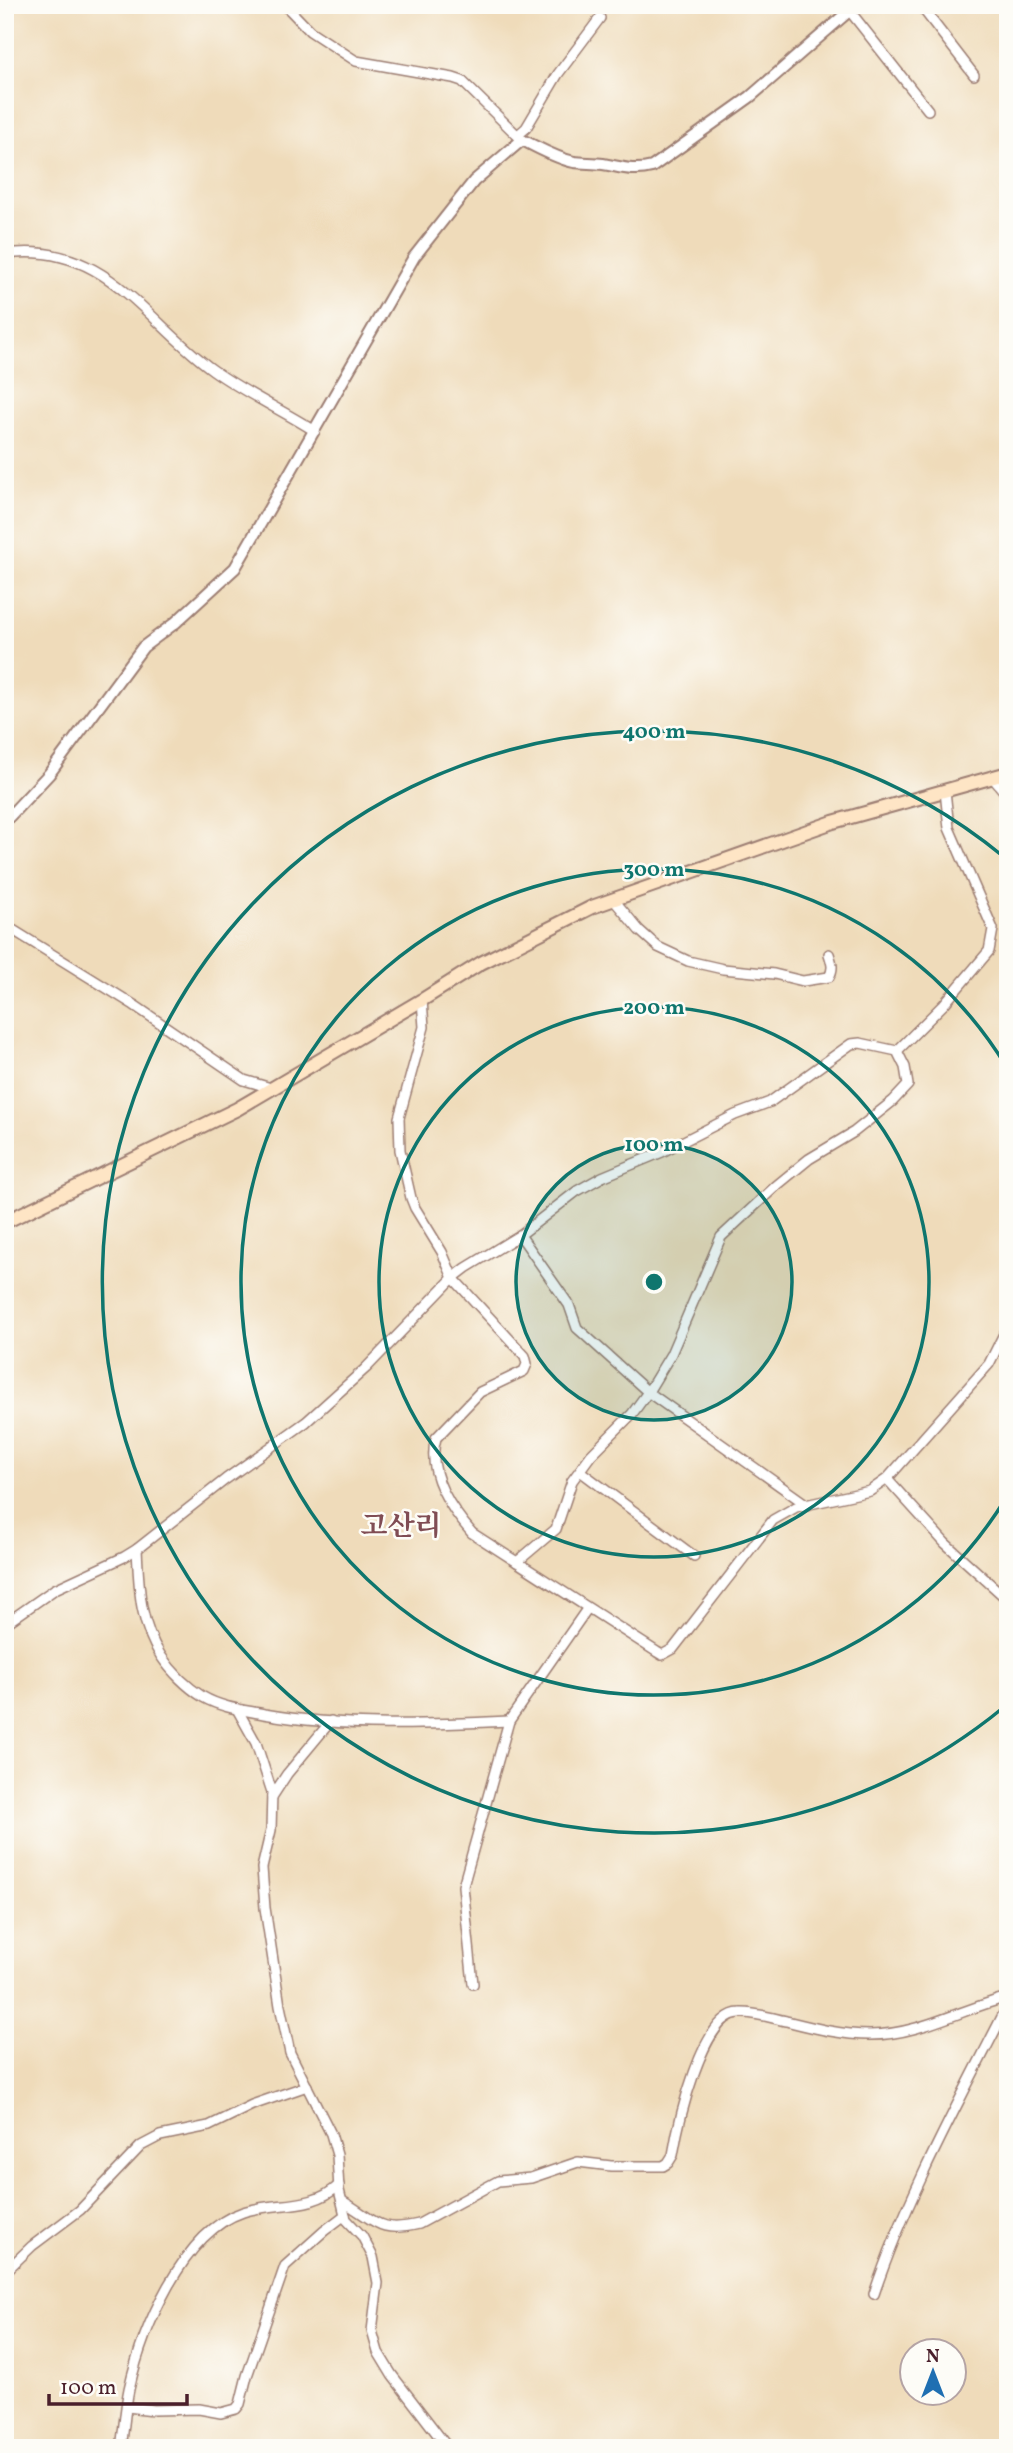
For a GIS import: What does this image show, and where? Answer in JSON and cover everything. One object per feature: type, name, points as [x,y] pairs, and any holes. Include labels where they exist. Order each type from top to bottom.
[{"type":"main road","points":[[5,1222],[237,1109],[481,963],[592,906],[846,818],[1008,773]]},
{"type":"street","points":[[285,5],[310,31],[356,61],[462,81],[520,137],[549,154],[575,162],[605,164],[623,170],[639,171],[652,167],[750,97],[850,7],[928,110]]},
{"type":"street","points":[[920,5],[974,75]]},
{"type":"street","points":[[5,821],[49,774],[143,647],[235,568],[414,257],[474,181],[520,137],[558,74],[600,18]]},
{"type":"street","points":[[5,254],[43,253],[72,259],[90,268],[128,294],[213,370],[315,431]]},
{"type":"street","points":[[993,778],[1008,796]]},
{"type":"street","points":[[897,1051],[944,1004],[989,951],[992,939],[993,929],[949,828],[945,791]]},
{"type":"street","points":[[613,899],[639,930],[658,947],[688,961],[803,981],[829,977],[833,964],[829,954]]},
{"type":"street","points":[[5,925],[134,1005],[244,1080],[271,1088]]},
{"type":"street","points":[[422,1000],[424,1027],[400,1118],[400,1150],[415,1208],[442,1252],[453,1278],[525,1356],[527,1364],[524,1371],[480,1392],[436,1438],[434,1446],[437,1479],[457,1516],[472,1533],[586,1609],[662,1655],[668,1653],[774,1520],[796,1507],[870,1491],[887,1479],[989,1364],[1008,1331]]},
{"type":"street","points":[[5,1624],[55,1589],[136,1549],[226,1479],[306,1422],[366,1368],[453,1278],[520,1236],[577,1191],[735,1115],[770,1102],[851,1044],[860,1043],[897,1051]]},
{"type":"street","points":[[517,1562],[556,1529],[572,1481],[591,1455],[632,1414],[648,1392],[671,1354],[721,1237],[759,1200],[809,1159],[854,1132],[893,1101],[908,1085],[905,1067],[897,1051]]},
{"type":"street","points":[[520,1236],[569,1305],[577,1328],[648,1392],[807,1505]]},
{"type":"street","points":[[580,1471],[695,1556]]},
{"type":"street","points":[[887,1479],[945,1543],[1008,1600]]},
{"type":"street","points":[[136,1549],[141,1611],[160,1654],[182,1680],[203,1697],[237,1709],[298,1719],[414,1725],[509,1721]]},
{"type":"street","points":[[473,1984],[463,1886],[509,1721],[586,1609]]},
{"type":"street","points":[[237,1709],[256,1743],[272,1797],[271,1830],[262,1868],[266,1923],[286,2036],[296,2068],[331,2134],[337,2155],[345,2215],[362,2236],[376,2270],[378,2283],[372,2331],[378,2352],[409,2399],[448,2448]]},
{"type":"street","points":[[272,1797],[331,1721]]},
{"type":"street","points":[[342,2201],[382,2227],[405,2227],[419,2224],[498,2181],[531,2178],[578,2162],[611,2166],[663,2166],[673,2155],[684,2106],[710,2036],[719,2023],[734,2013],[753,2014],[827,2031],[872,2035],[915,2028],[1008,1997]]},
{"type":"street","points":[[874,2294],[886,2259],[921,2182],[1008,2005]]},
{"type":"street","points":[[5,2272],[32,2246],[97,2194],[141,2146],[160,2136],[209,2126],[252,2105],[307,2087]]},
{"type":"street","points":[[121,2448],[129,2391],[148,2328],[178,2269],[196,2244],[223,2221],[236,2214],[259,2208],[309,2202],[324,2196],[339,2185]]},
{"type":"street","points":[[127,2407],[154,2410],[199,2409],[221,2413],[236,2409],[240,2404],[285,2266],[345,2215]]},
{"type":"district","name":"고산리","points":[[401,1527]]}]
